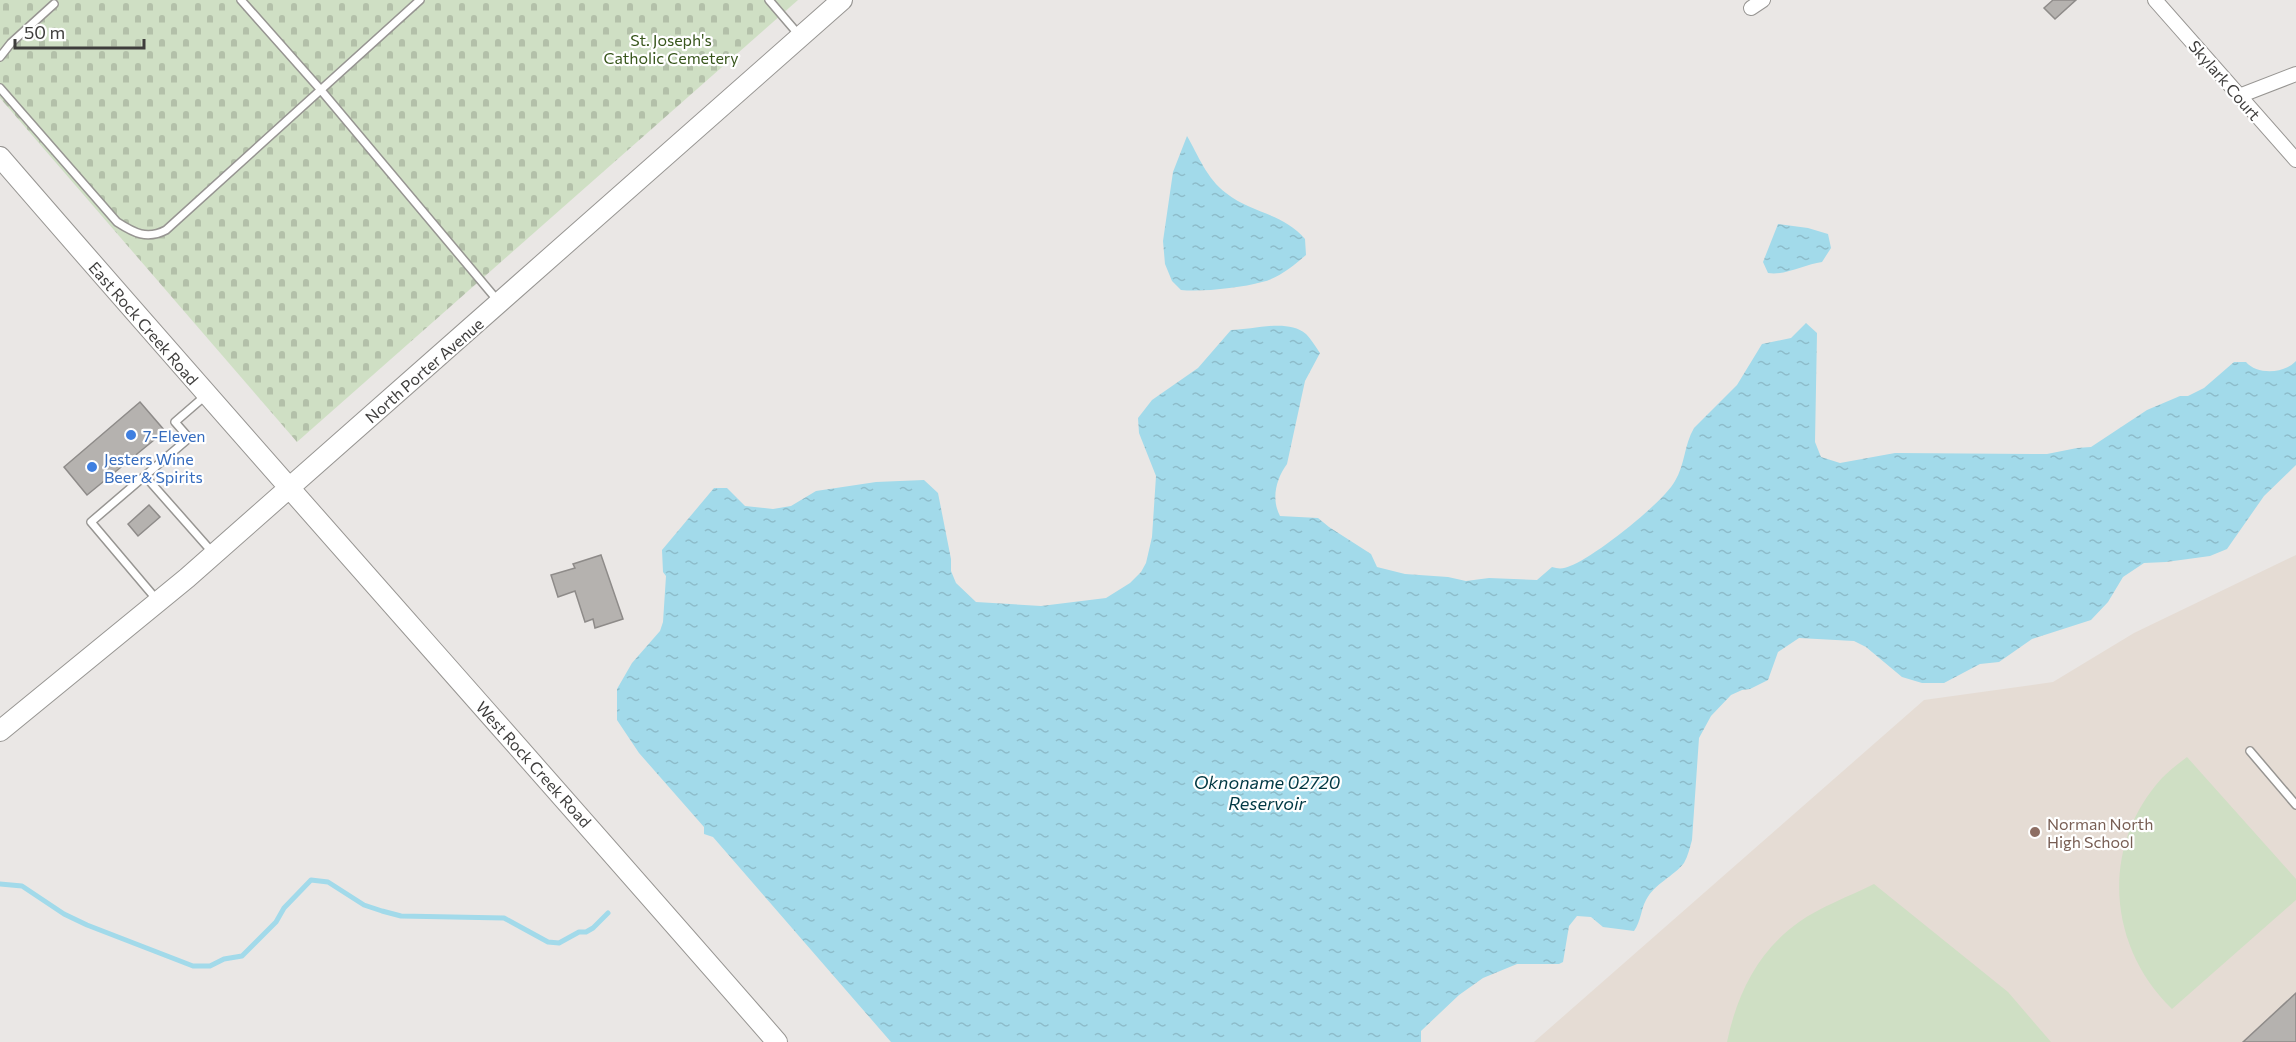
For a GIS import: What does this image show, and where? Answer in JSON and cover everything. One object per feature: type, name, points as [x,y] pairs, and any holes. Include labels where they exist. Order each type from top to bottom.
[{"type":"main road","name":"North Porter Avenue","points":[[0,731],[214,554],[842,0]]},
{"type":"main road","name":"East Rock Creek Road","points":[[0,157],[289,488]]},
{"type":"main road","name":"West Rock Creek Road","points":[[289,488],[534,763],[777,1042]]},
{"type":"street","points":[[1751,8],[1763,0]]},
{"type":"street","name":"Skylark Court","points":[[2155,0],[2296,160]]},
{"type":"street","points":[[2239,96],[2296,74]]},
{"type":"lane","points":[[241,0],[320,89],[500,303]]},
{"type":"lane","points":[[0,88],[117,222],[140,236],[159,234],[420,0]]},
{"type":"lane","points":[[770,0],[801,36]]},
{"type":"lane","points":[[0,57],[54,1]]},
{"type":"lane","points":[[158,602],[91,522],[189,438],[175,422],[207,394]]},
{"type":"lane","points":[[145,476],[214,554]]},
{"type":"lane","points":[[2250,751],[2296,805]]},
{"type":"shaded area","name":"Norman North High School","points":[[2296,555],[2296,1042],[1534,1042],[1924,700],[2053,682],[2134,633]]},
{"type":"green space","name":"St. Joseph's Catholic Cemetery","points":[[0,0],[798,0],[297,442],[0,98]]},
{"type":"green space","points":[[2187,757],[2296,879],[2296,900],[2172,1009],[2150,984],[2134,956],[2124,926],[2119,895],[2121,864],[2128,834],[2142,805],[2162,778]]},
{"type":"green space","points":[[1874,884],[2008,992],[2051,1042],[1727,1042],[1743,991],[1751,975],[1772,946],[1807,917]]},
{"type":"water","points":[[1187,136],[1213,181],[1219,187],[1236,200],[1277,218],[1296,230],[1305,239],[1306,255],[1280,275],[1253,284],[1222,289],[1181,290],[1172,281],[1165,264],[1163,241],[1173,172]]},
{"type":"water","points":[[1778,224],[1808,228],[1828,234],[1831,248],[1822,262],[1781,273],[1768,273],[1763,262]]},
{"type":"water","name":"Oknoname 02720 Reservoir","points":[[1806,323],[1817,333],[1815,442],[1821,457],[1840,463],[1895,453],[2047,454],[2091,447],[2147,410],[2204,388],[2234,362],[2246,362],[2257,369],[2271,371],[2285,368],[2296,361],[2296,465],[2264,496],[2227,549],[2210,556],[2144,563],[2123,577],[2108,602],[2091,620],[2032,639],[1999,662],[1980,664],[1944,683],[1922,683],[1902,677],[1866,647],[1854,641],[1799,638],[1778,652],[1768,680],[1731,695],[1711,716],[1699,738],[1692,840],[1688,854],[1680,868],[1650,894],[1634,931],[1603,927],[1591,917],[1577,916],[1569,926],[1563,962],[1559,964],[1517,964],[1483,978],[1459,995],[1421,1031],[1421,1042],[891,1042],[713,837],[704,834],[704,827],[639,753],[617,720],[617,689],[632,663],[660,631],[663,622],[666,576],[663,572],[662,550],[714,488],[727,488],[745,506],[773,509],[791,506],[816,491],[876,482],[924,480],[938,493],[951,559],[951,571],[956,583],[976,602],[1041,606],[1106,598],[1130,583],[1141,572],[1146,563],[1152,537],[1156,476],[1139,433],[1138,418],[1152,400],[1198,368],[1231,330],[1270,326],[1290,327],[1306,334],[1320,353],[1305,381],[1287,464],[1276,489],[1277,510],[1280,516],[1318,518],[1371,554],[1377,567],[1405,574],[1448,577],[1466,581],[1489,578],[1537,580],[1552,567],[1568,567],[1581,561],[1627,529],[1657,502],[1668,491],[1678,475],[1694,428],[1737,385],[1762,344],[1791,338]]},
{"type":"building","points":[[2053,0],[2076,0],[2055,19],[2044,8]]},
{"type":"building","points":[[140,402],[165,431],[87,495],[64,467]]},
{"type":"building","points":[[149,505],[160,517],[138,536],[128,524]]},
{"type":"building","points":[[601,555],[623,619],[595,628],[593,619],[585,622],[575,591],[558,597],[551,575],[575,568],[573,564]]},
{"type":"building","points":[[2296,993],[2296,1042],[2243,1042]]},
{"type":"waterway","points":[[0,884],[22,886],[64,914],[87,925],[193,966],[210,966],[224,959],[242,956],[276,922],[284,908],[311,880],[328,882],[364,905],[401,916],[504,918],[548,942],[559,943],[579,932],[586,932],[608,913]]},
{"type":"place","name":"7-Eleven","points":[[131,435]]},
{"type":"place","name":"Jesters Wine Beer & Spirits","points":[[92,467]]},
{"type":"place","name":"Norman North High School","points":[[2035,832]]}]
